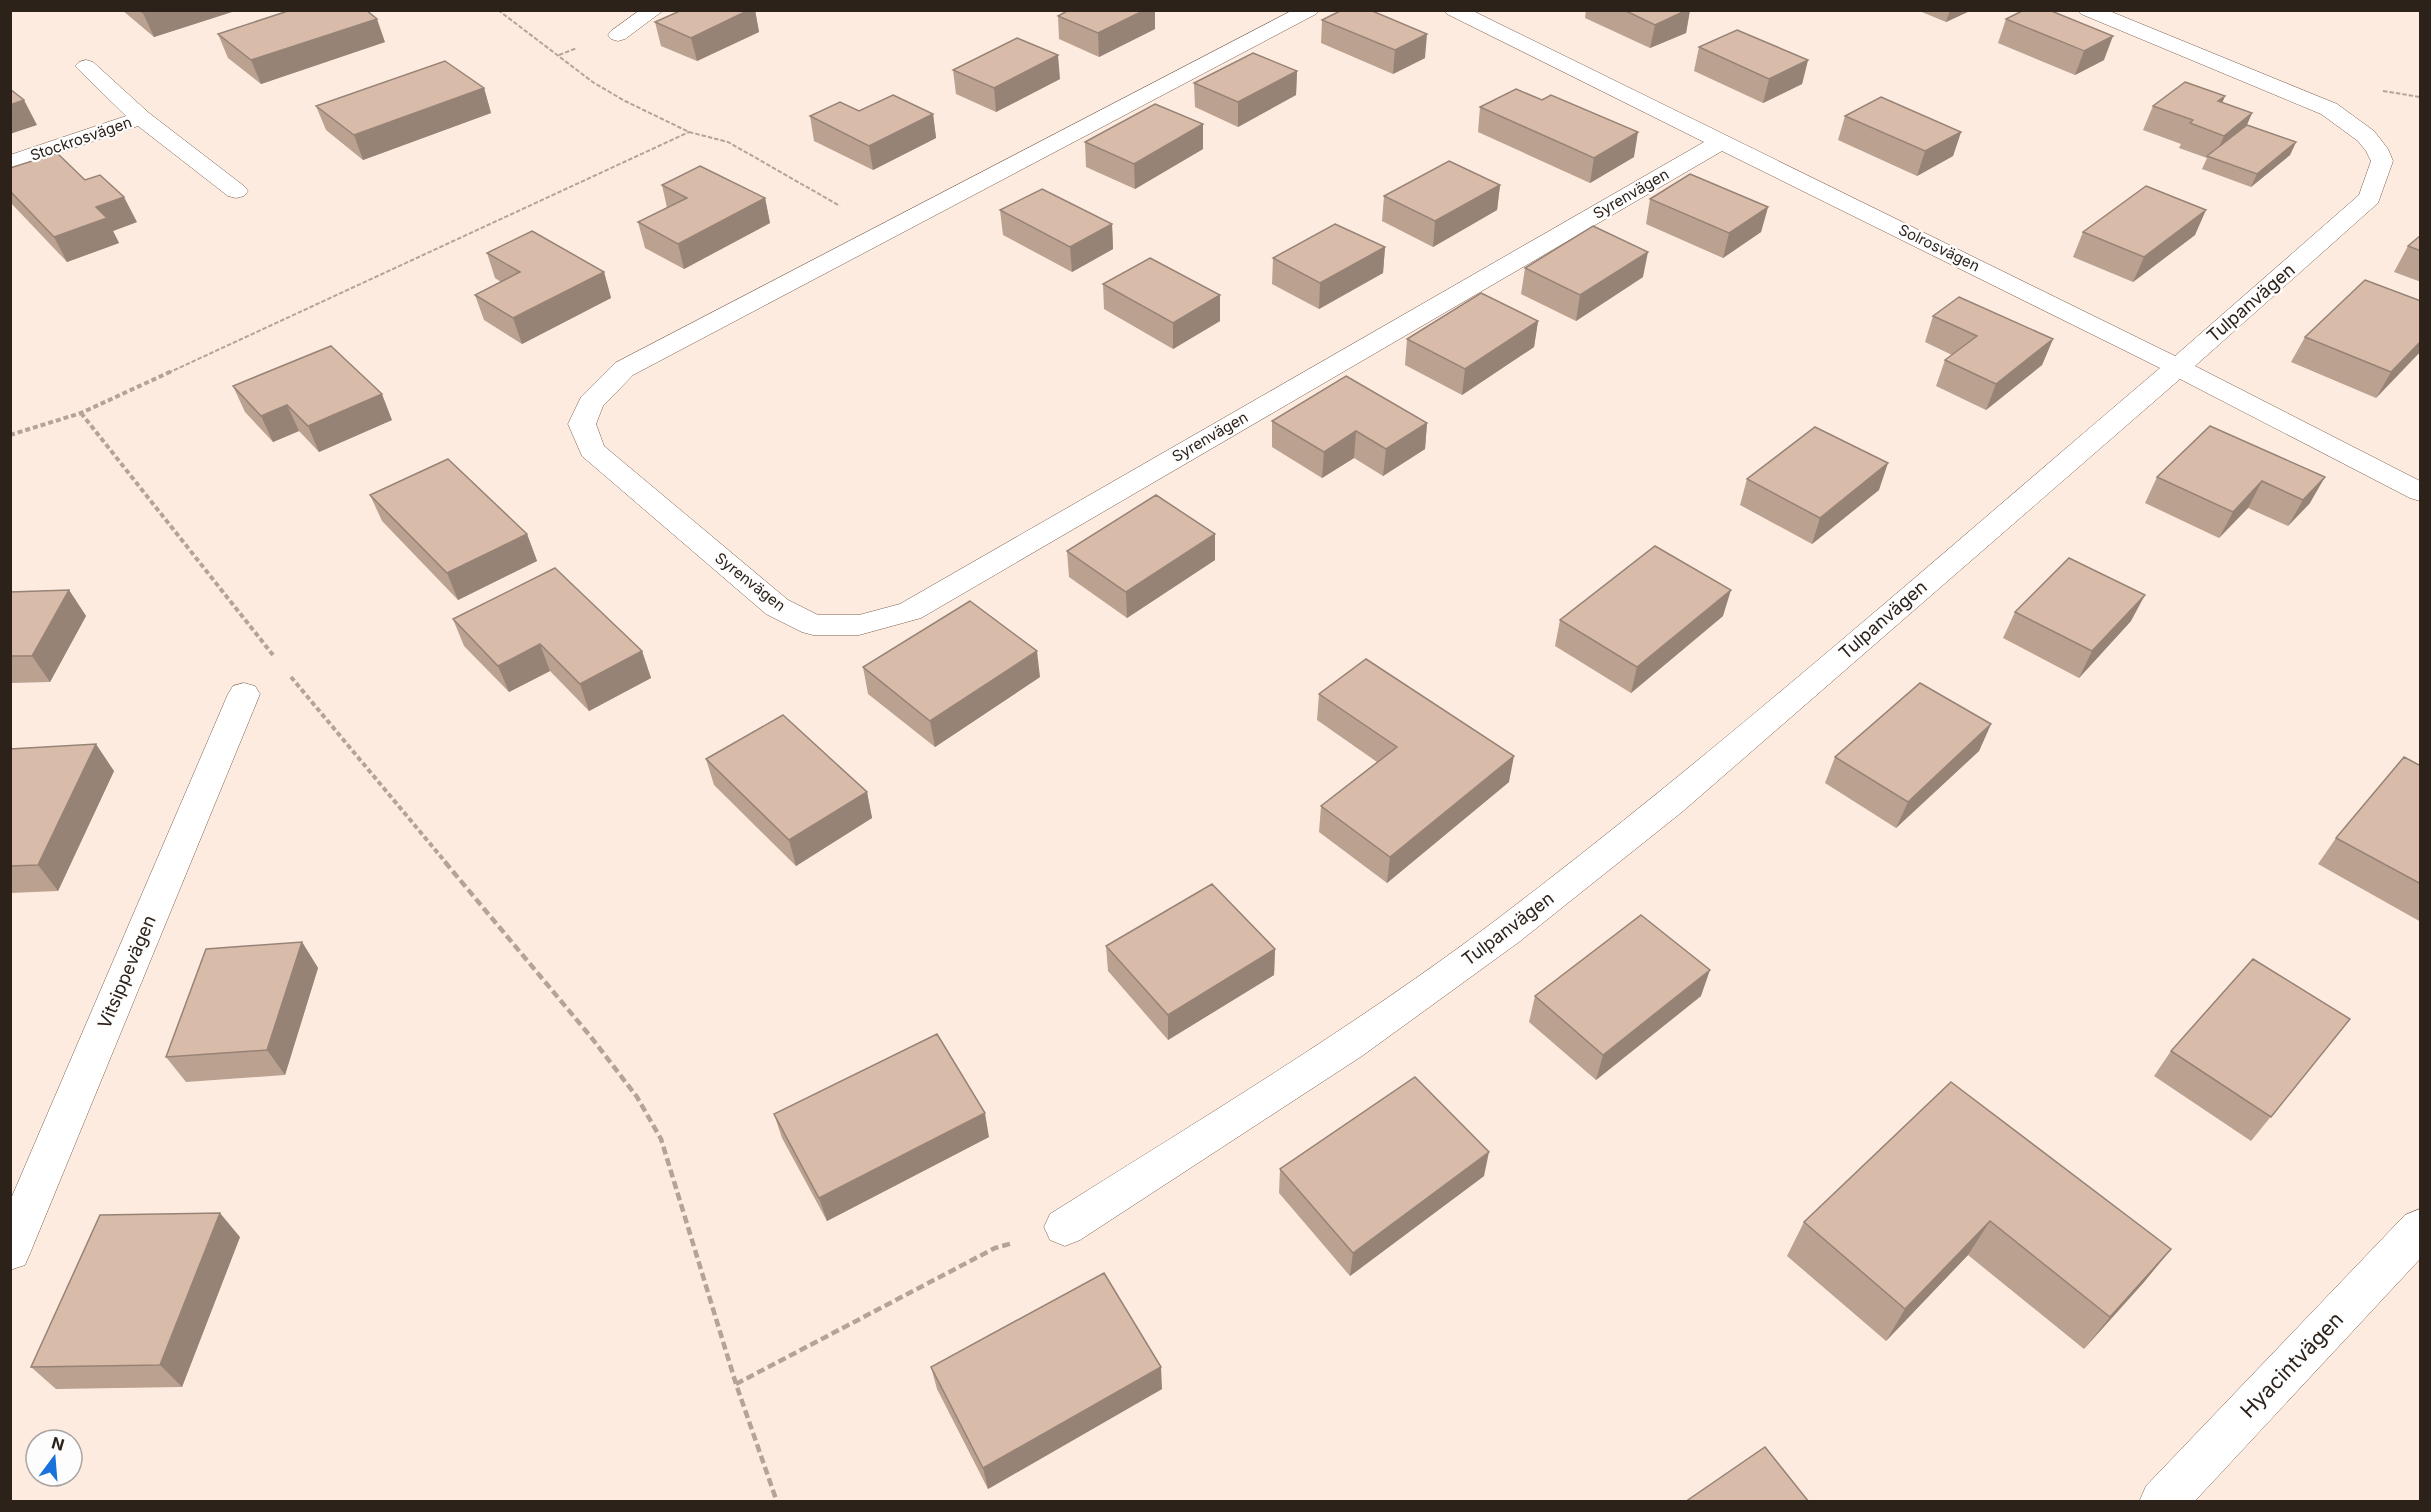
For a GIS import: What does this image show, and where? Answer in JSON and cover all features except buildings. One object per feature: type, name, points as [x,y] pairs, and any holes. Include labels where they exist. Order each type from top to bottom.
[{"type":"street","points":[[618,35],[654,10]]},
{"type":"street","name":"Syrenvägen","points":[[1309,10],[624,369],[591,404],[582,424],[592,450],[777,607],[813,625],[859,625],[910,611],[1722,141]]},
{"type":"street","name":"Solrosvägen","points":[[1454,10],[2178,367],[2421,492]]},
{"type":"street","name":"Tulpanvägen","points":[[1065,1227],[1349,1046],[1506,932],[1670,803],[2178,367],[2370,198],[2382,161],[2377,149],[2366,136],[2329,109],[2088,10]]},
{"type":"street","points":[[86,66],[141,118]]},
{"type":"street","name":"Stockrosvägen","points":[[10,163],[141,118],[236,190]]},
{"type":"street","name":"Vitsippevägen","points":[[10,1251],[244,694]]},
{"type":"street","name":"Hyacintvägen","points":[[2162,1502],[2421,1228]]},
{"type":"path","points":[[498,10],[594,83],[689,132],[728,142],[884,232]]},
{"type":"path","points":[[10,435],[81,413],[689,132]]},
{"type":"path","points":[[81,413],[280,663]]},
{"type":"path","points":[[287,673],[591,1037],[637,1097],[661,1138],[736,1384],[777,1502]]},
{"type":"path","points":[[736,1384],[995,1248],[1065,1227]]}]
